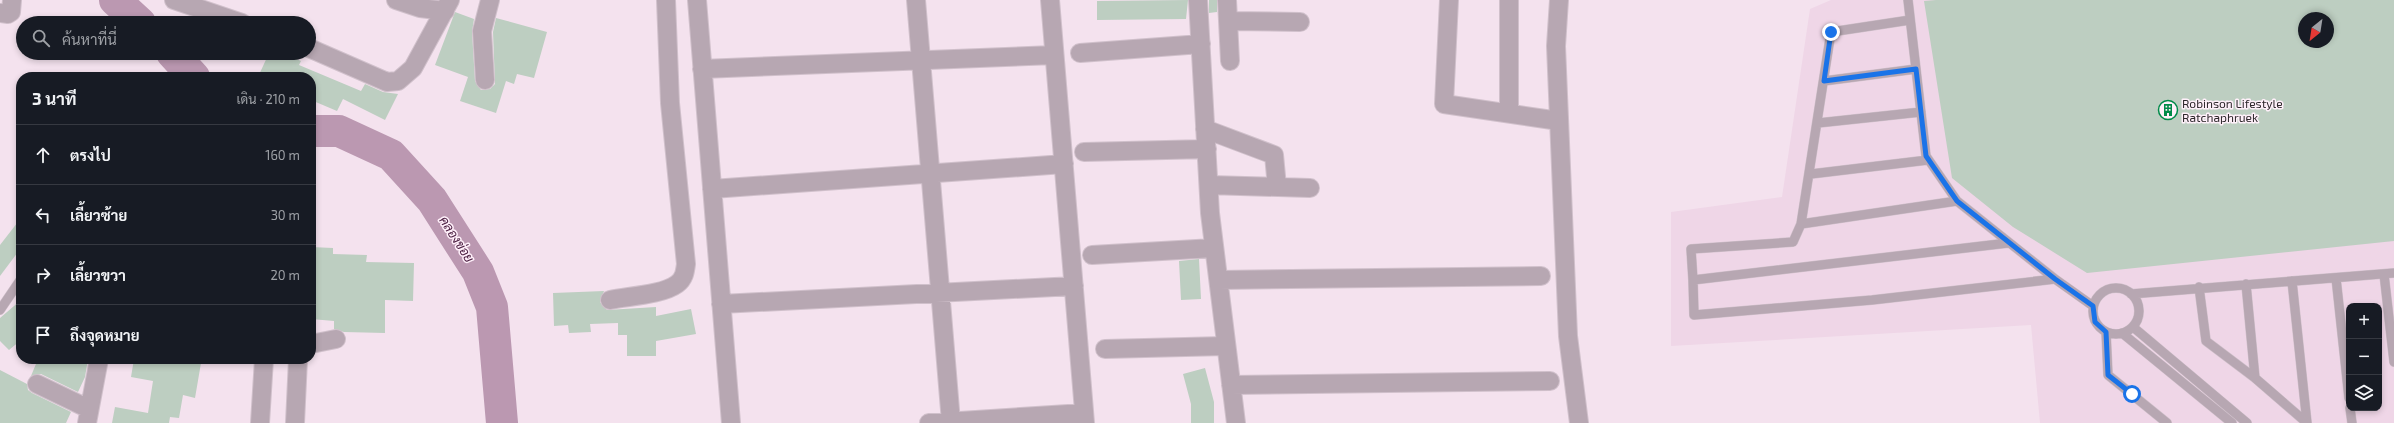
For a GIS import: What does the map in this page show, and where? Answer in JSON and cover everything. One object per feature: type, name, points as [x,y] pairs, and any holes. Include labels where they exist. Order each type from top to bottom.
[{"type":"street","points":[[0,13],[11,12],[12,0]]},
{"type":"street","points":[[174,0],[221,16]]},
{"type":"street","points":[[396,0],[420,8],[447,6]]},
{"type":"street","points":[[485,80],[482,30],[490,0]]},
{"type":"street","points":[[610,300],[667,290],[678,283],[684,275],[686,264],[670,103],[666,0]]},
{"type":"street","points":[[697,0],[730,423]]},
{"type":"street","points":[[916,0],[951,422]]},
{"type":"street","points":[[929,423],[1085,418],[1050,0]]},
{"type":"street","points":[[1198,0],[1205,129],[1214,248],[1219,280],[1225,346],[1236,423]]},
{"type":"street","points":[[1227,0],[1230,61]]},
{"type":"street","points":[[1449,0],[1444,104],[1559,121]]},
{"type":"street","points":[[1508,113],[1509,0]]},
{"type":"street","points":[[1559,0],[1556,46],[1568,336],[1579,423]]},
{"type":"street","points":[[316,51],[387,82],[398,81],[413,68],[447,6]]},
{"type":"street","points":[[1228,21],[1300,22]]},
{"type":"street","points":[[1080,53],[1201,44]]},
{"type":"street","points":[[702,69],[1054,56]]},
{"type":"street","points":[[1205,129],[1274,155],[1277,187]]},
{"type":"street","points":[[1084,152],[1207,149]]},
{"type":"street","points":[[712,189],[1064,164]]},
{"type":"street","points":[[1209,185],[1310,188]]},
{"type":"street","points":[[1092,255],[1214,248]]},
{"type":"street","points":[[1219,280],[1541,276]]},
{"type":"street","points":[[721,304],[1074,286]]},
{"type":"street","points":[[316,343],[336,339]]},
{"type":"street","points":[[1105,349],[1225,346]]},
{"type":"street","points":[[37,384],[88,416],[98,364]]},
{"type":"street","points":[[260,423],[264,364]]},
{"type":"street","points":[[295,423],[298,364]]},
{"type":"street","points":[[1231,385],[1550,381]]},
{"type":"lane","points":[[1908,0],[1926,156],[1928,160],[1957,201],[2008,243],[2093,306]]},
{"type":"lane","points":[[1910,20],[1831,32],[1811,174],[1802,224],[1793,242],[1691,249],[1694,315],[1872,300],[2055,279]]},
{"type":"lane","points":[[1824,81],[1916,69]]},
{"type":"lane","points":[[1818,123],[1921,112]]},
{"type":"lane","points":[[1811,174],[1928,160]]},
{"type":"lane","points":[[1802,224],[1957,201]]},
{"type":"lane","points":[[1693,280],[2008,243]]},
{"type":"lane","points":[[2131,294],[2199,287],[2394,273]]},
{"type":"lane","points":[[2384,274],[2394,362]]},
{"type":"lane","points":[[2336,278],[2347,375]]},
{"type":"lane","points":[[2292,281],[2307,423]]},
{"type":"lane","points":[[2246,284],[2255,378]]},
{"type":"lane","points":[[0,310],[16,286]]},
{"type":"lane","points":[[2199,287],[2206,341],[2255,378],[2307,423]]},
{"type":"lane","points":[[2120,288],[2131,294],[2139,307],[2139,314],[2133,327],[2122,333],[2106,332],[2095,322],[2093,306],[2095,299],[2106,290],[2120,288]]},
{"type":"lane","points":[[2133,327],[2247,423]]},
{"type":"lane","points":[[2106,332],[2108,375],[2167,423]]},
{"type":"lane","points":[[2122,333],[2232,423]]},
{"type":"lane","points":[[2350,411],[2352,423]]},
{"type":"shaded area","name":"Robinson Lifestyle Ratchaphruek","points":[[1831,0],[2394,0],[2394,423],[2040,423],[2031,325],[1671,346],[1671,212],[1782,197],[1810,9]]},
{"type":"building","points":[[1188,0],[1186,19],[1097,20],[1097,1]]},
{"type":"building","points":[[1209,0],[1217,0],[1217,12],[1209,13]]},
{"type":"building","name":"Robinson Lifestyle Ratchaphruek","points":[[2394,0],[2394,241],[2087,273],[2013,227],[1952,178],[1924,1]]},
{"type":"building","points":[[455,12],[474,19],[472,32],[475,81],[481,90],[490,89],[495,84],[493,32],[496,18],[547,32],[534,78],[517,74],[514,84],[506,81],[496,113],[460,101],[468,77],[435,65]]},
{"type":"building","points":[[266,60],[299,60],[301,61],[299,65],[316,72],[260,72]]},
{"type":"building","points":[[316,72],[361,91],[365,84],[383,92],[398,94],[385,120],[343,99],[337,111],[316,102]]},
{"type":"building","points":[[16,224],[16,255],[0,276],[0,245]]},
{"type":"building","points":[[316,247],[333,248],[333,254],[367,255],[366,262],[414,263],[413,301],[385,300],[385,333],[344,332],[334,329],[334,321],[316,319]]},
{"type":"building","points":[[1199,259],[1201,299],[1181,300],[1179,261]]},
{"type":"building","points":[[604,291],[600,302],[607,310],[656,307],[656,316],[691,309],[696,334],[656,341],[656,356],[627,356],[627,335],[618,335],[618,323],[590,324],[591,332],[569,333],[568,325],[554,326],[553,293]]},
{"type":"building","points":[[16,304],[16,344],[9,350],[0,341],[0,318]]},
{"type":"building","points":[[36,364],[87,364],[85,377],[78,392],[41,374],[31,376]]},
{"type":"building","points":[[133,364],[201,364],[195,398],[183,395],[179,418],[170,417],[169,423],[112,423],[115,407],[148,413],[153,381],[131,377]]},
{"type":"building","points":[[1205,368],[1214,402],[1214,423],[1191,423],[1191,404],[1183,374]]},
{"type":"building","points":[[0,370],[27,384],[28,390],[32,393],[71,412],[66,423],[0,423]]},
{"type":"waterway","name":"คลองข่อย","points":[[115,0],[132,16]]},
{"type":"waterway","name":"คลองข่อย","points":[[178,60],[189,72]]},
{"type":"waterway","name":"คลองข่อย","points":[[316,131],[339,131],[391,155],[432,200],[478,272],[492,307],[502,423]]},
{"type":"place","name":"Robinson Lifestyle Ratchaphruek","points":[[2168,110]]},
{"type":"route","points":[[1831,32],[1824,81],[1916,69],[1926,156],[1957,201],[2008,243],[2093,306],[2095,322],[2106,332],[2108,375],[2132,394]]}]
